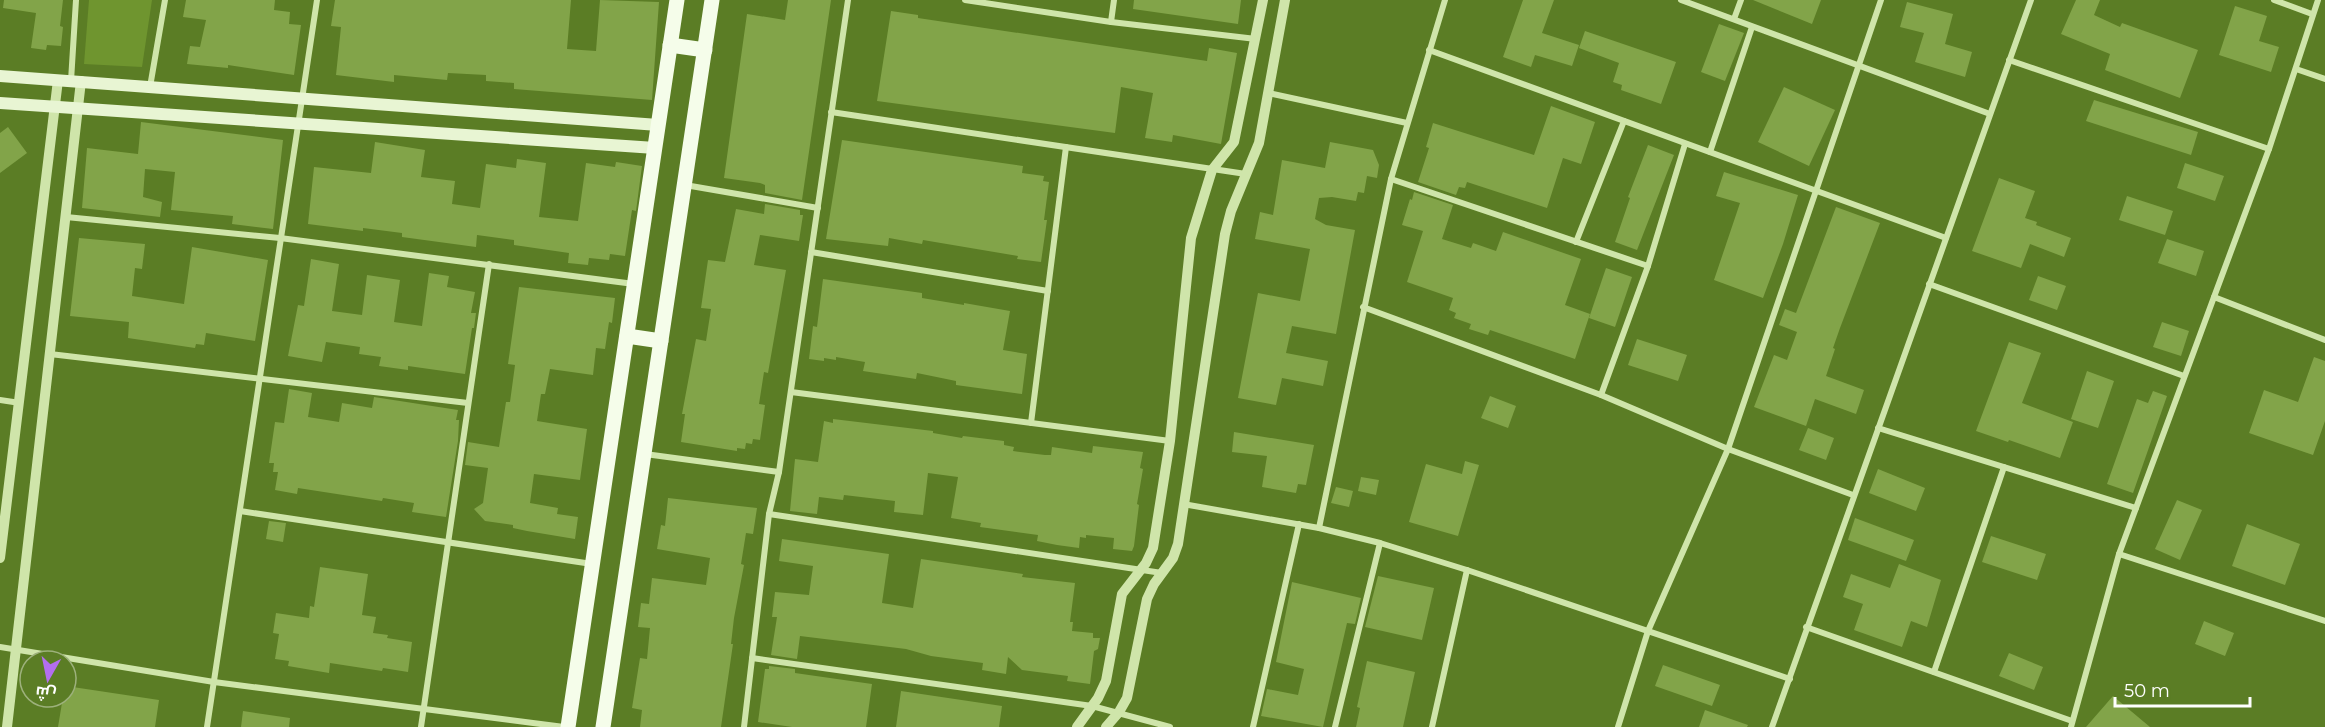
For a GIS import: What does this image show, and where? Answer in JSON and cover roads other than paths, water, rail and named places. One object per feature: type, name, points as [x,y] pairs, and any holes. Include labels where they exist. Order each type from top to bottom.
[{"type":"main road","points":[[566,727],[677,0]]},
{"type":"main road","points":[[603,727],[712,0]]},
{"type":"main road","points":[[670,45],[705,51]]},
{"type":"main road","points":[[0,76],[658,125]]},
{"type":"main road","points":[[0,103],[655,148]]},
{"type":"main road","points":[[627,336],[661,341]]},
{"type":"street","points":[[7,727],[78,109],[70,81],[76,0]]},
{"type":"street","points":[[150,87],[165,0]]},
{"type":"street","points":[[207,727],[317,0]]},
{"type":"street","points":[[744,727],[768,514],[779,472],[848,0]]},
{"type":"street","points":[[965,0],[1111,22],[1256,39]]},
{"type":"street","points":[[1111,22],[1114,0]]},
{"type":"street","points":[[1077,727],[1102,690],[1109,671],[1122,594],[1142,569],[1153,548],[1170,441],[1191,238],[1212,170],[1234,142],[1263,0]]},
{"type":"street","points":[[1106,727],[1127,698],[1147,599],[1173,558],[1178,544],[1225,234],[1231,211],[1259,143],[1285,0]]},
{"type":"street","points":[[1319,528],[1391,179],[1445,0]]},
{"type":"street","points":[[1681,0],[1990,114]]},
{"type":"street","points":[[1734,19],[1741,0]]},
{"type":"street","points":[[1618,727],[1648,631],[1728,449],[1881,0]]},
{"type":"street","points":[[1772,727],[2031,0]]},
{"type":"street","points":[[2274,0],[2312,15]]},
{"type":"street","points":[[1806,627],[2071,724],[2119,554],[2269,149],[2318,0]]},
{"type":"street","points":[[1710,152],[1752,27]]},
{"type":"street","points":[[1429,50],[1946,238]]},
{"type":"street","points":[[2009,60],[2269,149]]},
{"type":"street","points":[[2296,69],[2325,79]]},
{"type":"street","points":[[0,558],[55,107],[70,81]]},
{"type":"street","points":[[1268,93],[1407,123]]},
{"type":"street","points":[[831,112],[1246,174]]},
{"type":"street","points":[[1576,242],[1624,121]]},
{"type":"street","points":[[1601,395],[1648,266],[1686,144]]},
{"type":"street","points":[[1031,423],[1065,147]]},
{"type":"street","points":[[1391,179],[1648,266]]},
{"type":"street","points":[[685,185],[818,208]]},
{"type":"street","points":[[66,217],[280,238],[635,284]]},
{"type":"street","points":[[811,252],[1048,291]]},
{"type":"street","points":[[421,727],[489,264]]},
{"type":"street","points":[[1929,284],[2184,376]]},
{"type":"street","points":[[2214,297],[2325,340]]},
{"type":"street","points":[[1363,307],[1601,395],[1728,449],[1853,495]]},
{"type":"street","points":[[50,354],[468,404]]},
{"type":"street","points":[[791,392],[1170,441]]},
{"type":"street","points":[[0,400],[20,403]]},
{"type":"street","points":[[1878,428],[2136,508]]},
{"type":"street","points":[[644,454],[779,472]]},
{"type":"street","points":[[1934,672],[2004,468]]},
{"type":"street","points":[[1183,504],[1299,524],[1380,543],[1467,570],[1790,680]]},
{"type":"street","points":[[240,511],[592,564]]},
{"type":"street","points":[[768,514],[1163,573]]},
{"type":"street","points":[[1253,727],[1299,524]]},
{"type":"street","points":[[1335,727],[1380,543]]},
{"type":"street","points":[[2119,554],[2325,621]]},
{"type":"street","points":[[1432,727],[1467,570]]},
{"type":"street","points":[[0,647],[214,682],[566,727]]},
{"type":"street","points":[[752,658],[1092,706],[1170,727]]}]
